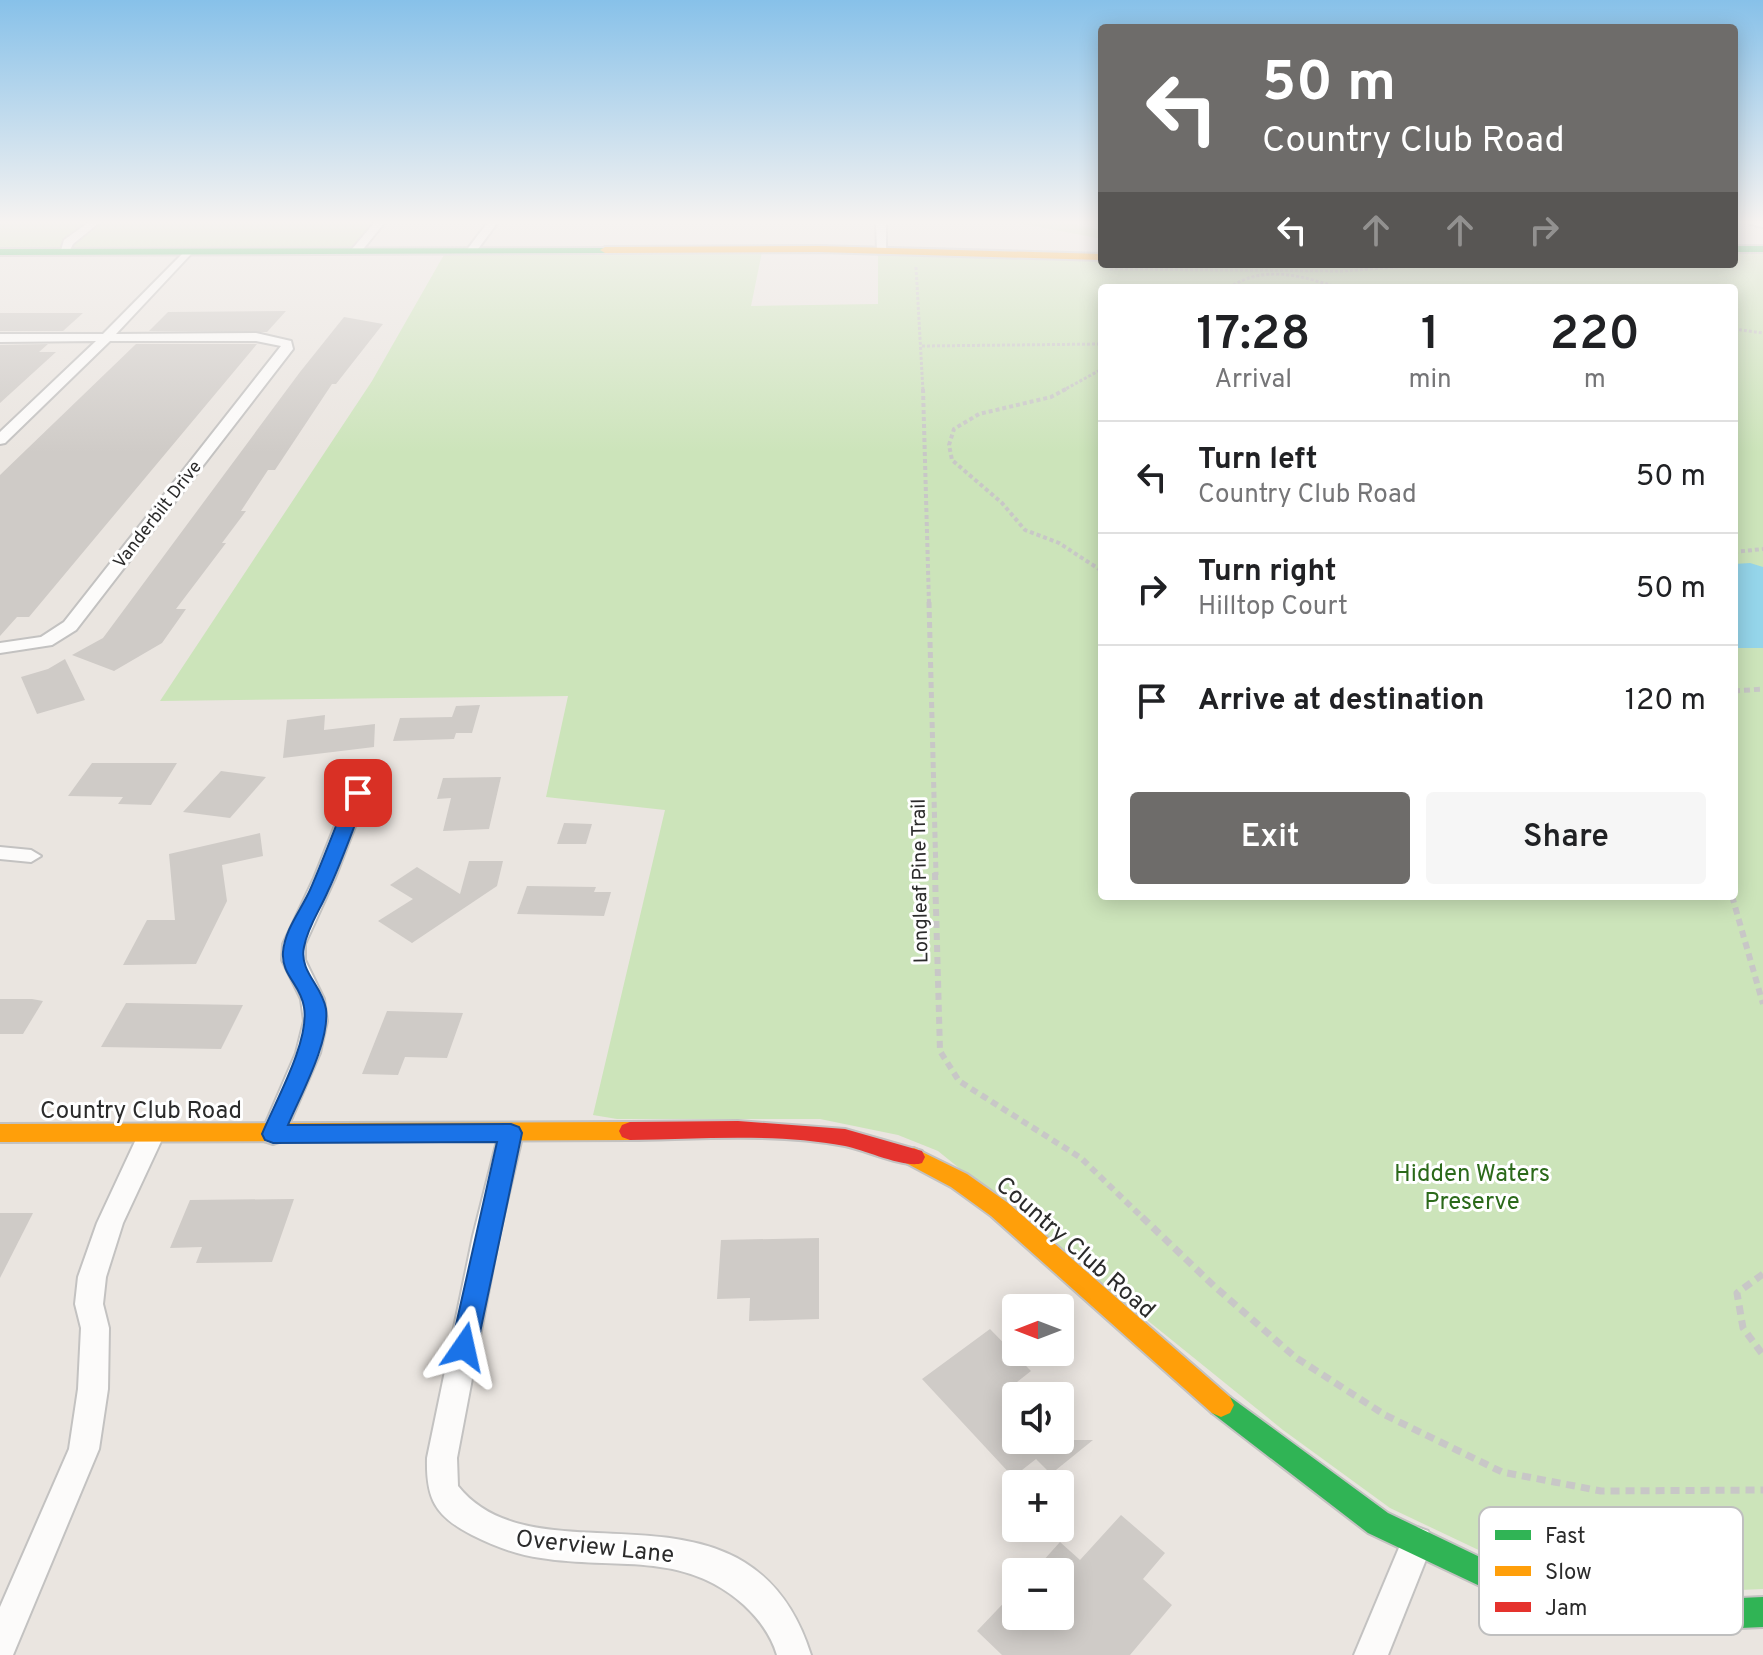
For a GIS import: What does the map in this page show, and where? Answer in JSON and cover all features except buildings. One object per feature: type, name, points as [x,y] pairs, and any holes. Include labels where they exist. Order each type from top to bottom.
[{"type":"street","points":[[0,440],[143,299]]},
{"type":"street","name":"Vanderbilt Drive","points":[[0,648],[46,641],[70,626],[287,349],[285,343],[256,337],[106,338]]},
{"type":"street","points":[[0,338],[106,338]]},
{"type":"street","points":[[0,419],[21,419]]},
{"type":"street","points":[[273,1134],[313,1037],[316,1011],[311,990],[294,970],[293,950],[358,793]]},
{"type":"street","points":[[0,853],[31,856]]},
{"type":"street","name":"Country Club Road","points":[[0,1133],[814,1131],[888,1146],[929,1163],[967,1184],[1010,1217],[1171,1364],[1268,1443],[1378,1523],[1479,1572]]},
{"type":"street","name":"Overview Lane","points":[[511,1133],[486,1236],[442,1458],[443,1491],[460,1511],[489,1532],[518,1541],[677,1552],[726,1568],[752,1586],[775,1613],[794,1655]]},
{"type":"street","points":[[0,1646],[84,1449],[93,1389],[95,1328],[89,1304],[92,1277],[110,1223],[151,1135]]},
{"type":"street","points":[[1371,1655],[1417,1542]]},
{"type":"street","name":"Country Club Road","points":[[1743,1613],[1763,1612]]},
{"type":"path","name":"Longleaf Pine Trail","points":[[919,299],[940,1051],[959,1081],[1081,1158],[1214,1286],[1295,1357],[1385,1415],[1502,1472],[1531,1478],[1601,1491],[1763,1490]]},
{"type":"path","points":[[1738,330],[1763,333]]},
{"type":"path","points":[[922,346],[1098,344]]},
{"type":"path","points":[[1098,371],[1051,397],[979,414],[954,429],[949,445],[952,460],[1002,503],[1025,530],[1059,543],[1098,568]]},
{"type":"path","points":[[1738,552],[1763,549]]},
{"type":"path","points":[[1738,691],[1763,689]]},
{"type":"path","points":[[1733,900],[1763,1004]]},
{"type":"path","points":[[1763,1274],[1737,1293],[1743,1328],[1763,1355]]},
{"type":"green space","name":"Hidden Waters Preserve","points":[[419,299],[752,299],[751,306],[878,304],[878,299],[1098,299],[1098,900],[1738,900],[1738,299],[1763,299],[1763,1589],[1743,1590],[1743,1507],[1479,1507],[1479,1550],[1390,1508],[1283,1430],[938,1151],[898,1135],[820,1119],[617,1119],[593,1115],[665,810],[546,797],[568,696],[160,701],[372,381]]},
{"type":"water","points":[[1738,564],[1763,567],[1763,648],[1738,648]]},
{"type":"traffic: fast","points":[[1221,1405],[1378,1523],[1479,1572]]},
{"type":"traffic: fast","points":[[1743,1613],[1763,1612]]},
{"type":"traffic: slow","points":[[0,1133],[630,1131]]},
{"type":"traffic: slow","points":[[914,1157],[959,1180],[999,1209],[1221,1405]]},
{"type":"traffic: jam","points":[[630,1131],[738,1129],[810,1133],[880,1145],[914,1157]]},
{"type":"route","points":[[358,793],[293,950],[294,970],[311,990],[316,1011],[313,1037],[273,1134],[511,1133],[464,1347]]}]
